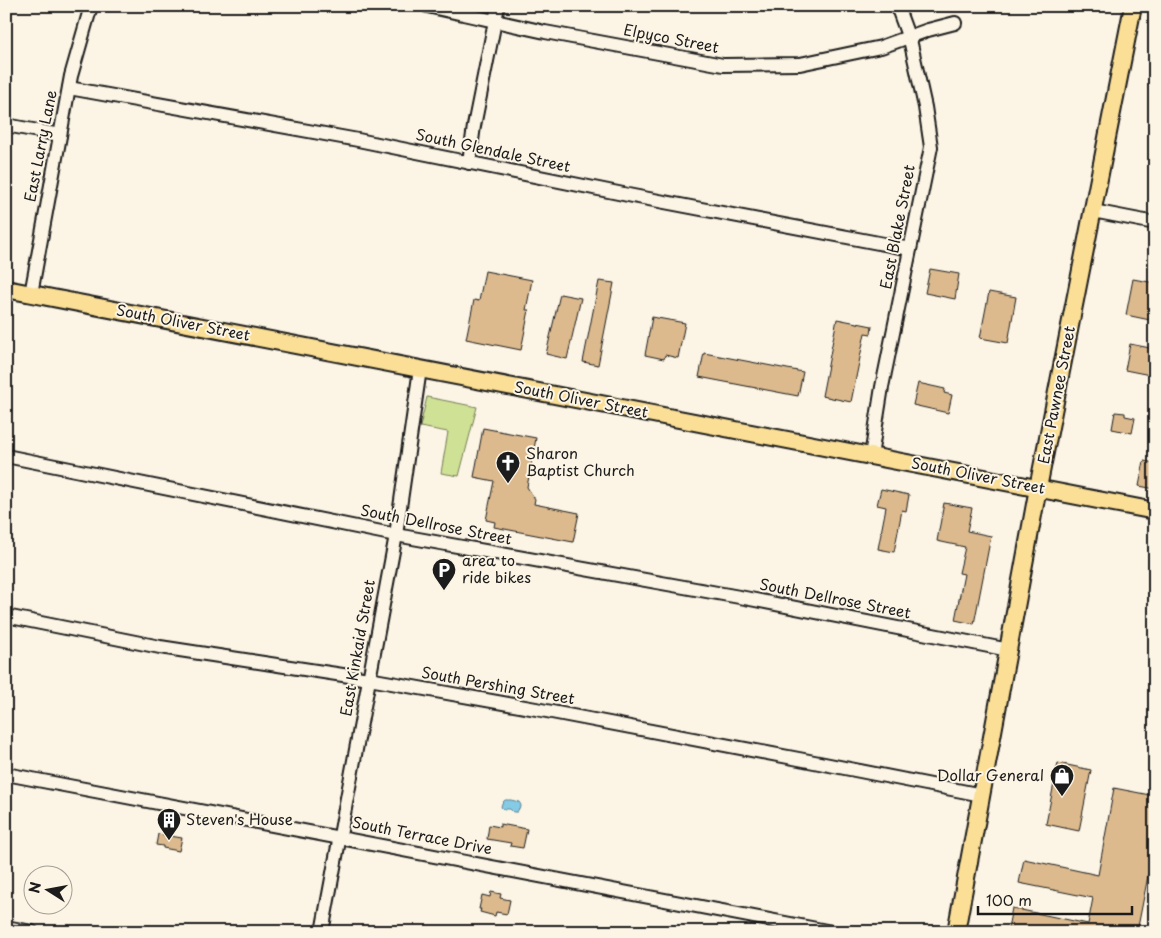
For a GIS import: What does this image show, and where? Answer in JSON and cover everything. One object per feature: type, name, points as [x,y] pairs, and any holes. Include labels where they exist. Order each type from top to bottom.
[{"type":"main road","name":"East Pawnee Street","points":[[956,932],[1038,488],[1133,6]]},
{"type":"main road","name":"South Oliver Street","points":[[6,290],[1155,511]]},
{"type":"street","name":"East Larry Lane","points":[[31,294],[69,88],[91,6]]},
{"type":"street","name":"Elpyco Street","points":[[427,6],[545,32],[723,65],[800,64],[881,47],[955,23]]},
{"type":"street","points":[[469,163],[474,126],[498,6]]},
{"type":"street","name":"East Blake Street","points":[[870,456],[930,147],[925,107],[908,37],[897,6]]},
{"type":"street","name":"South Glendale Street","points":[[69,88],[358,140],[633,196],[910,249]]},
{"type":"street","points":[[6,125],[60,135]]},
{"type":"street","points":[[1093,211],[1155,223]]},
{"type":"street","name":"East Kinkaid Street","points":[[322,932],[396,535],[420,369]]},
{"type":"street","name":"South Dellrose Street","points":[[6,456],[396,535],[745,598],[1009,650]]},
{"type":"street","name":"South Pershing Street","points":[[6,616],[160,647],[369,679],[795,758],[982,795]]},
{"type":"street","name":"South Terrace Drive","points":[[6,774],[340,836],[832,932]]},
{"type":"street","points":[[6,927],[32,932]]},
{"type":"green space","points":[[427,397],[477,407],[459,476],[441,473],[448,432],[420,427]]},
{"type":"water","points":[[505,800],[519,802],[521,805],[517,812],[501,807]]},
{"type":"building","points":[[930,269],[959,274],[955,299],[925,293]]},
{"type":"building","points":[[485,271],[532,280],[526,310],[529,310],[521,350],[466,339],[474,300],[479,301]]},
{"type":"building","points":[[1133,279],[1155,283],[1155,295],[1150,320],[1126,315]]},
{"type":"building","points":[[599,281],[614,283],[598,365],[583,362]]},
{"type":"building","points":[[989,292],[1016,297],[1008,343],[980,338]]},
{"type":"building","points":[[560,294],[581,298],[567,359],[546,354]]},
{"type":"building","points":[[652,317],[685,323],[678,358],[665,355],[664,359],[645,355]]},
{"type":"building","points":[[837,319],[872,326],[871,334],[865,333],[851,402],[822,396]]},
{"type":"building","points":[[1130,344],[1155,349],[1155,376],[1125,370]]},
{"type":"building","points":[[704,353],[803,372],[798,396],[699,377]]},
{"type":"building","points":[[918,383],[945,389],[944,393],[952,395],[948,413],[913,405]]},
{"type":"building","points":[[1115,412],[1125,413],[1125,416],[1135,418],[1132,433],[1112,429]]},
{"type":"building","name":"Sharon Baptist Church","points":[[483,428],[536,438],[527,487],[535,499],[534,504],[579,513],[573,542],[494,527],[495,522],[486,520],[494,481],[474,477]]},
{"type":"building","points":[[1144,461],[1155,463],[1155,489],[1139,486]]},
{"type":"building","points":[[881,489],[909,495],[906,511],[902,510],[894,552],[878,549],[886,507],[877,505]]},
{"type":"building","points":[[944,503],[972,508],[967,531],[991,536],[974,624],[955,620],[964,574],[959,573],[965,547],[937,541]]},
{"type":"building","points":[[1058,763],[1091,770],[1079,831],[1046,824]]},
{"type":"building","points":[[1114,788],[1155,796],[1155,840],[1137,932],[1025,932],[1008,928],[1012,908],[1088,924],[1093,898],[1019,883],[1024,859],[1098,875]]},
{"type":"building","points":[[500,824],[527,829],[523,848],[510,846],[511,843],[487,839],[489,825],[500,827]]},
{"type":"building","name":"Steven's House","points":[[158,834],[182,838],[179,851],[156,845]]},
{"type":"building","points":[[491,892],[501,894],[500,898],[510,900],[507,914],[496,912],[495,916],[480,912],[482,895],[490,897]]},
{"type":"place","name":"Sharon Baptist Church","points":[[508,484]]},
{"type":"place","name":"area to ride bikes","points":[[444,591]]},
{"type":"place","name":"Dollar General","points":[[1062,797]]},
{"type":"place","name":"Steven's House","points":[[169,841]]}]
